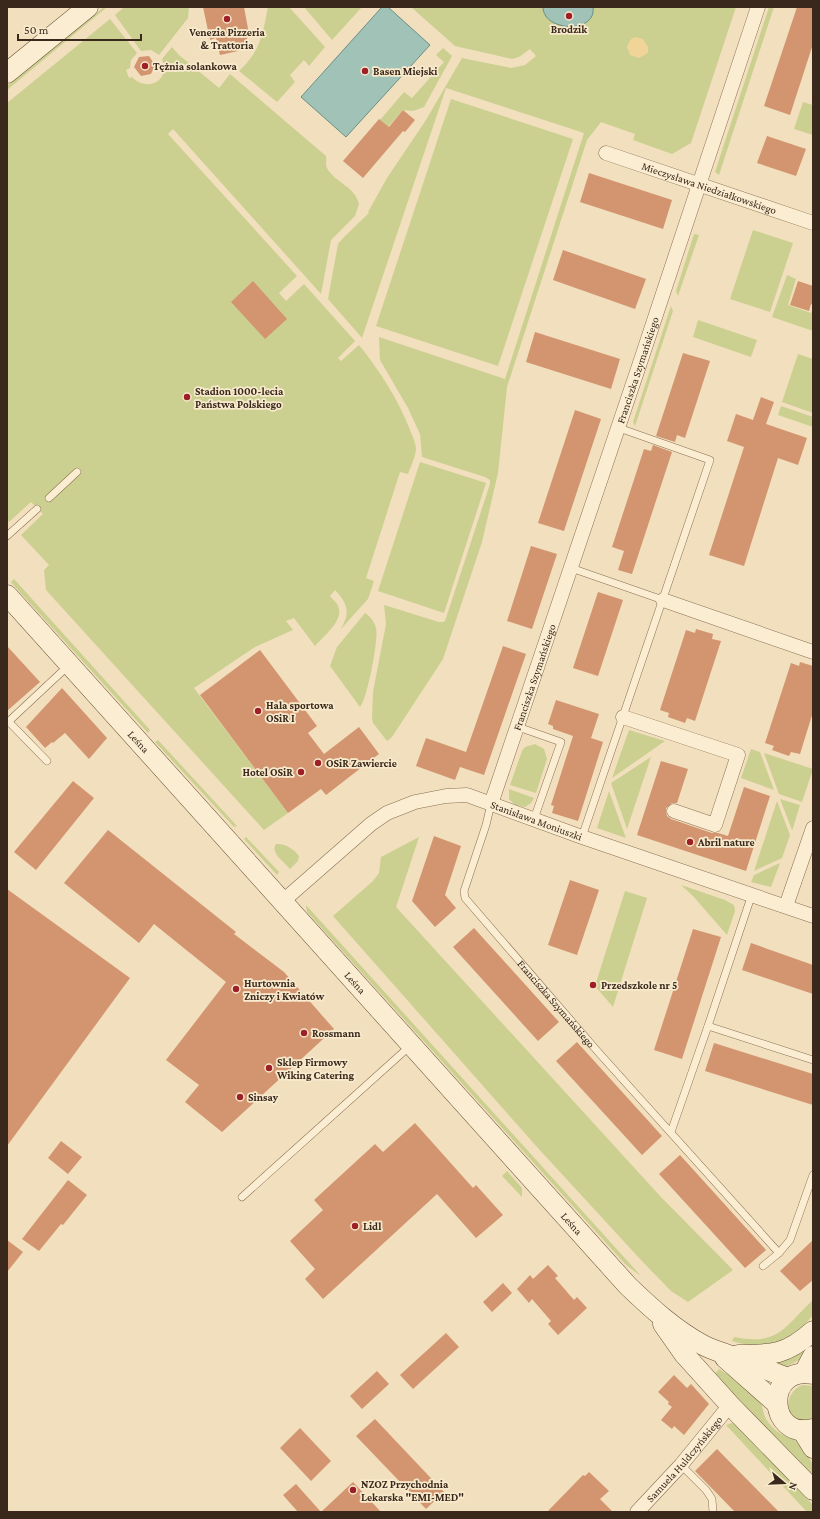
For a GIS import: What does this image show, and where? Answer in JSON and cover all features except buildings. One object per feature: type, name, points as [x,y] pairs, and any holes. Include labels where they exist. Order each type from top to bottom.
[{"type":"street","points":[[7,73],[88,7]]},
{"type":"street","name":"Franciszka Szymańskiego","points":[[491,804],[758,7]]},
{"type":"street","name":"Mieczysława Niedziałkowskiego","points":[[606,153],[699,185],[812,221]]},
{"type":"street","name":"Leśna","points":[[7,595],[628,1286],[656,1312],[687,1335],[725,1354],[804,1370]]},
{"type":"street","points":[[663,600],[813,652]]},
{"type":"street","points":[[623,717],[738,755],[715,825],[674,811]]},
{"type":"street","name":"Stanisława Moniuszki","points":[[283,901],[371,824],[387,812],[415,802],[456,795],[468,795],[582,837],[813,916]]},
{"type":"street","points":[[786,906],[813,828]]},
{"type":"street","points":[[656,1312],[684,1354],[730,1405],[813,1490]]},
{"type":"street","points":[[725,1354],[757,1355],[777,1353],[796,1345],[813,1331]]},
{"type":"street","name":"Leśna","points":[[725,1354],[776,1402]]},
{"type":"street","points":[[804,1370],[782,1385],[776,1402],[778,1412],[782,1420],[789,1426],[807,1430],[813,1448]]},
{"type":"street","name":"Samuela Huldczyńskiego","points":[[637,1512],[681,1465],[730,1405]]},
{"type":"lane","points":[[582,837],[710,460],[618,428]]},
{"type":"lane","points":[[49,498],[77,472]]},
{"type":"lane","points":[[7,536],[37,508]]},
{"type":"lane","points":[[571,568],[663,600]]},
{"type":"lane","points":[[47,761],[8,722],[69,664]]},
{"type":"lane","points":[[518,727],[561,742],[534,819]]},
{"type":"lane","name":"Franciszka Szymańskiego","points":[[491,804],[486,825],[464,890],[465,898],[599,1053],[779,1253]]},
{"type":"lane","points":[[671,1132],[752,894]]},
{"type":"lane","points":[[708,1026],[813,1060]]},
{"type":"lane","points":[[242,1198],[412,1044]]},
{"type":"lane","points":[[763,1266],[779,1253],[790,1240],[813,1176]]},
{"type":"lane","points":[[681,1465],[706,1490],[712,1499],[713,1512]]},
{"type":"green space","points":[[104,7],[107,7],[7,90],[7,86]]},
{"type":"green space","points":[[124,7],[189,7],[188,18],[159,55],[151,50],[141,51],[115,15]]},
{"type":"green space","points":[[268,7],[289,7],[325,47],[309,66],[304,60],[290,75],[295,82],[277,102],[239,71],[252,56],[260,42]]},
{"type":"green space","points":[[304,7],[362,7],[332,40]]},
{"type":"green space","points":[[411,7],[736,7],[691,143],[672,154],[633,140],[635,134],[601,122],[587,140],[507,387],[498,473],[482,542],[443,659],[392,737],[387,741],[373,723],[372,718],[373,692],[386,624],[384,605],[439,622],[445,621],[490,484],[490,480],[485,477],[422,457],[420,434],[408,408],[380,360],[379,337],[505,379],[584,133],[446,88],[362,338],[328,299],[338,244],[369,213],[368,212],[387,178],[426,120],[462,58],[511,68],[525,65],[536,56],[530,49],[519,57],[512,59],[455,46]]},
{"type":"green space","points":[[769,7],[774,7],[719,175],[715,172]]},
{"type":"green space","name":"Stadion 1000-lecia Państwa Polskiego","points":[[110,19],[137,53],[131,60],[130,68],[126,70],[129,78],[132,77],[138,82],[145,84],[156,82],[161,78],[163,73],[164,66],[162,59],[172,47],[179,55],[219,88],[230,74],[326,156],[326,167],[357,198],[359,204],[355,216],[331,240],[321,294],[173,129],[168,134],[297,276],[279,293],[286,301],[304,284],[355,341],[338,358],[341,361],[359,345],[394,396],[416,445],[415,454],[408,474],[400,472],[366,578],[374,581],[368,599],[340,630],[347,614],[343,600],[335,590],[330,596],[337,603],[339,609],[338,619],[315,646],[294,618],[286,621],[293,630],[255,647],[194,688],[288,813],[264,830],[46,590],[44,570],[49,565],[21,535],[43,514],[31,502],[9,522],[7,520],[7,103]]},
{"type":"green space","points":[[443,48],[452,56],[424,107],[413,111],[403,110],[388,127],[380,120],[404,92],[412,98],[444,62],[436,55]]},
{"type":"green space","points":[[451,99],[573,139],[498,366],[376,326]]},
{"type":"green space","points":[[803,102],[813,105],[813,135],[794,129]]},
{"type":"green space","points":[[753,230],[793,243],[770,312],[730,299]]},
{"type":"green space","points":[[694,234],[699,235],[678,296],[676,291]]},
{"type":"green space","points":[[787,275],[796,279],[788,305],[811,313],[813,309],[813,331],[772,317]]},
{"type":"green space","points":[[671,306],[673,311],[635,426],[633,422]]},
{"type":"green space","points":[[698,320],[757,340],[751,357],[693,337]]},
{"type":"green space","points":[[798,354],[813,359],[813,413],[782,402]]},
{"type":"green space","points":[[781,406],[813,417],[813,427],[778,415]]},
{"type":"green space","points":[[420,462],[486,483],[444,613],[378,591]]},
{"type":"green space","points":[[14,579],[150,730],[148,733],[16,588],[11,582]]},
{"type":"green space","points":[[365,613],[371,618],[376,628],[376,644],[369,682],[360,707],[330,666],[337,647]]},
{"type":"green space","points":[[629,730],[665,741],[612,778]]},
{"type":"green space","points":[[158,740],[237,826],[234,827],[155,742]]},
{"type":"green space","points":[[535,744],[544,749],[547,759],[536,793],[510,785],[522,751],[525,747]]},
{"type":"green space","points":[[751,749],[760,752],[774,790],[741,778]]},
{"type":"green space","points":[[764,753],[813,769],[802,802],[779,794]]},
{"type":"green space","points":[[651,757],[627,829],[611,783]]},
{"type":"green space","points":[[509,789],[534,798],[531,803],[525,807],[515,805],[509,799]]},
{"type":"green space","points":[[609,791],[626,838],[597,828]]},
{"type":"green space","points":[[780,799],[800,805],[792,831],[792,830]]},
{"type":"green space","points":[[777,801],[790,835],[782,858],[754,871]]},
{"type":"green space","points":[[246,837],[279,872],[277,875],[244,839]]},
{"type":"green space","points":[[419,837],[396,907],[660,1196],[733,1270],[688,1302],[671,1291],[640,1259],[537,1147],[333,916],[373,881],[379,873],[381,857]]},
{"type":"green space","points":[[276,844],[283,844],[289,847],[299,856],[298,861],[290,869],[276,854]]},
{"type":"green space","points":[[780,863],[771,887],[751,882],[754,875]]},
{"type":"green space","points":[[681,885],[725,900],[734,905],[735,911],[727,935],[693,896]]},
{"type":"green space","points":[[625,891],[647,898],[613,1007],[595,986]]},
{"type":"green space","points":[[306,905],[641,1276],[626,1265],[307,912]]},
{"type":"green space","points":[[507,1171],[522,1188],[522,1197],[502,1176]]},
{"type":"green space","points":[[813,1300],[813,1315],[798,1332],[789,1339],[758,1348],[732,1341],[734,1337],[761,1339],[780,1332]]},
{"type":"green space","points":[[813,1342],[802,1358],[790,1365],[784,1367],[768,1361]]},
{"type":"green space","points":[[719,1369],[744,1385],[757,1396],[766,1419],[776,1431],[785,1436],[800,1440],[813,1465],[813,1481],[714,1375]]},
{"type":"green space","points":[[802,1385],[813,1386],[813,1419],[800,1420],[790,1413],[788,1408],[788,1403],[793,1392]]},
{"type":"green space","points":[[732,1423],[736,1425],[813,1505],[813,1512],[807,1512],[726,1425]]},
{"type":"sand","points":[[635,37],[643,39],[648,47],[648,53],[639,58],[630,55],[627,47],[630,40]]},
{"type":"water","name":"Basen Miejski","points":[[382,7],[388,7],[430,45],[346,137],[301,97]]},
{"type":"water","name":"Brodzik","points":[[543,7],[593,7],[592,16],[587,22],[570,26],[560,25],[551,21],[545,15]]},
{"type":"place","name":"Brodzik","points":[[569,16]]},
{"type":"place","name":"Venezia Pizzeria & Trattoria","points":[[227,19]]},
{"type":"place","name":"Tężnia solankowa","points":[[145,66]]},
{"type":"place","name":"Basen Miejski","points":[[365,71]]},
{"type":"place","name":"Stadion 1000-lecia Państwa Polskiego","points":[[187,397]]},
{"type":"place","name":"Hala sportowa OSiR I","points":[[258,711]]},
{"type":"place","name":"OSiR Zawiercie","points":[[318,763]]},
{"type":"place","name":"Hotel OSiR","points":[[301,772]]},
{"type":"place","name":"Abril nature","points":[[690,842]]},
{"type":"place","name":"Przedszkole nr 5","points":[[593,985]]},
{"type":"place","name":"Hurtownia Zniczy i Kwiatów","points":[[236,989]]},
{"type":"place","name":"Rossmann","points":[[304,1033]]},
{"type":"place","name":"Sklep Firmowy Wiking Catering","points":[[269,1068]]},
{"type":"place","name":"Sinsay","points":[[240,1097]]},
{"type":"place","name":"Lidl","points":[[355,1226]]},
{"type":"place","name":"NZOZ Przychodnia Lekarska \"EMI-MED\"","points":[[353,1490]]}]
